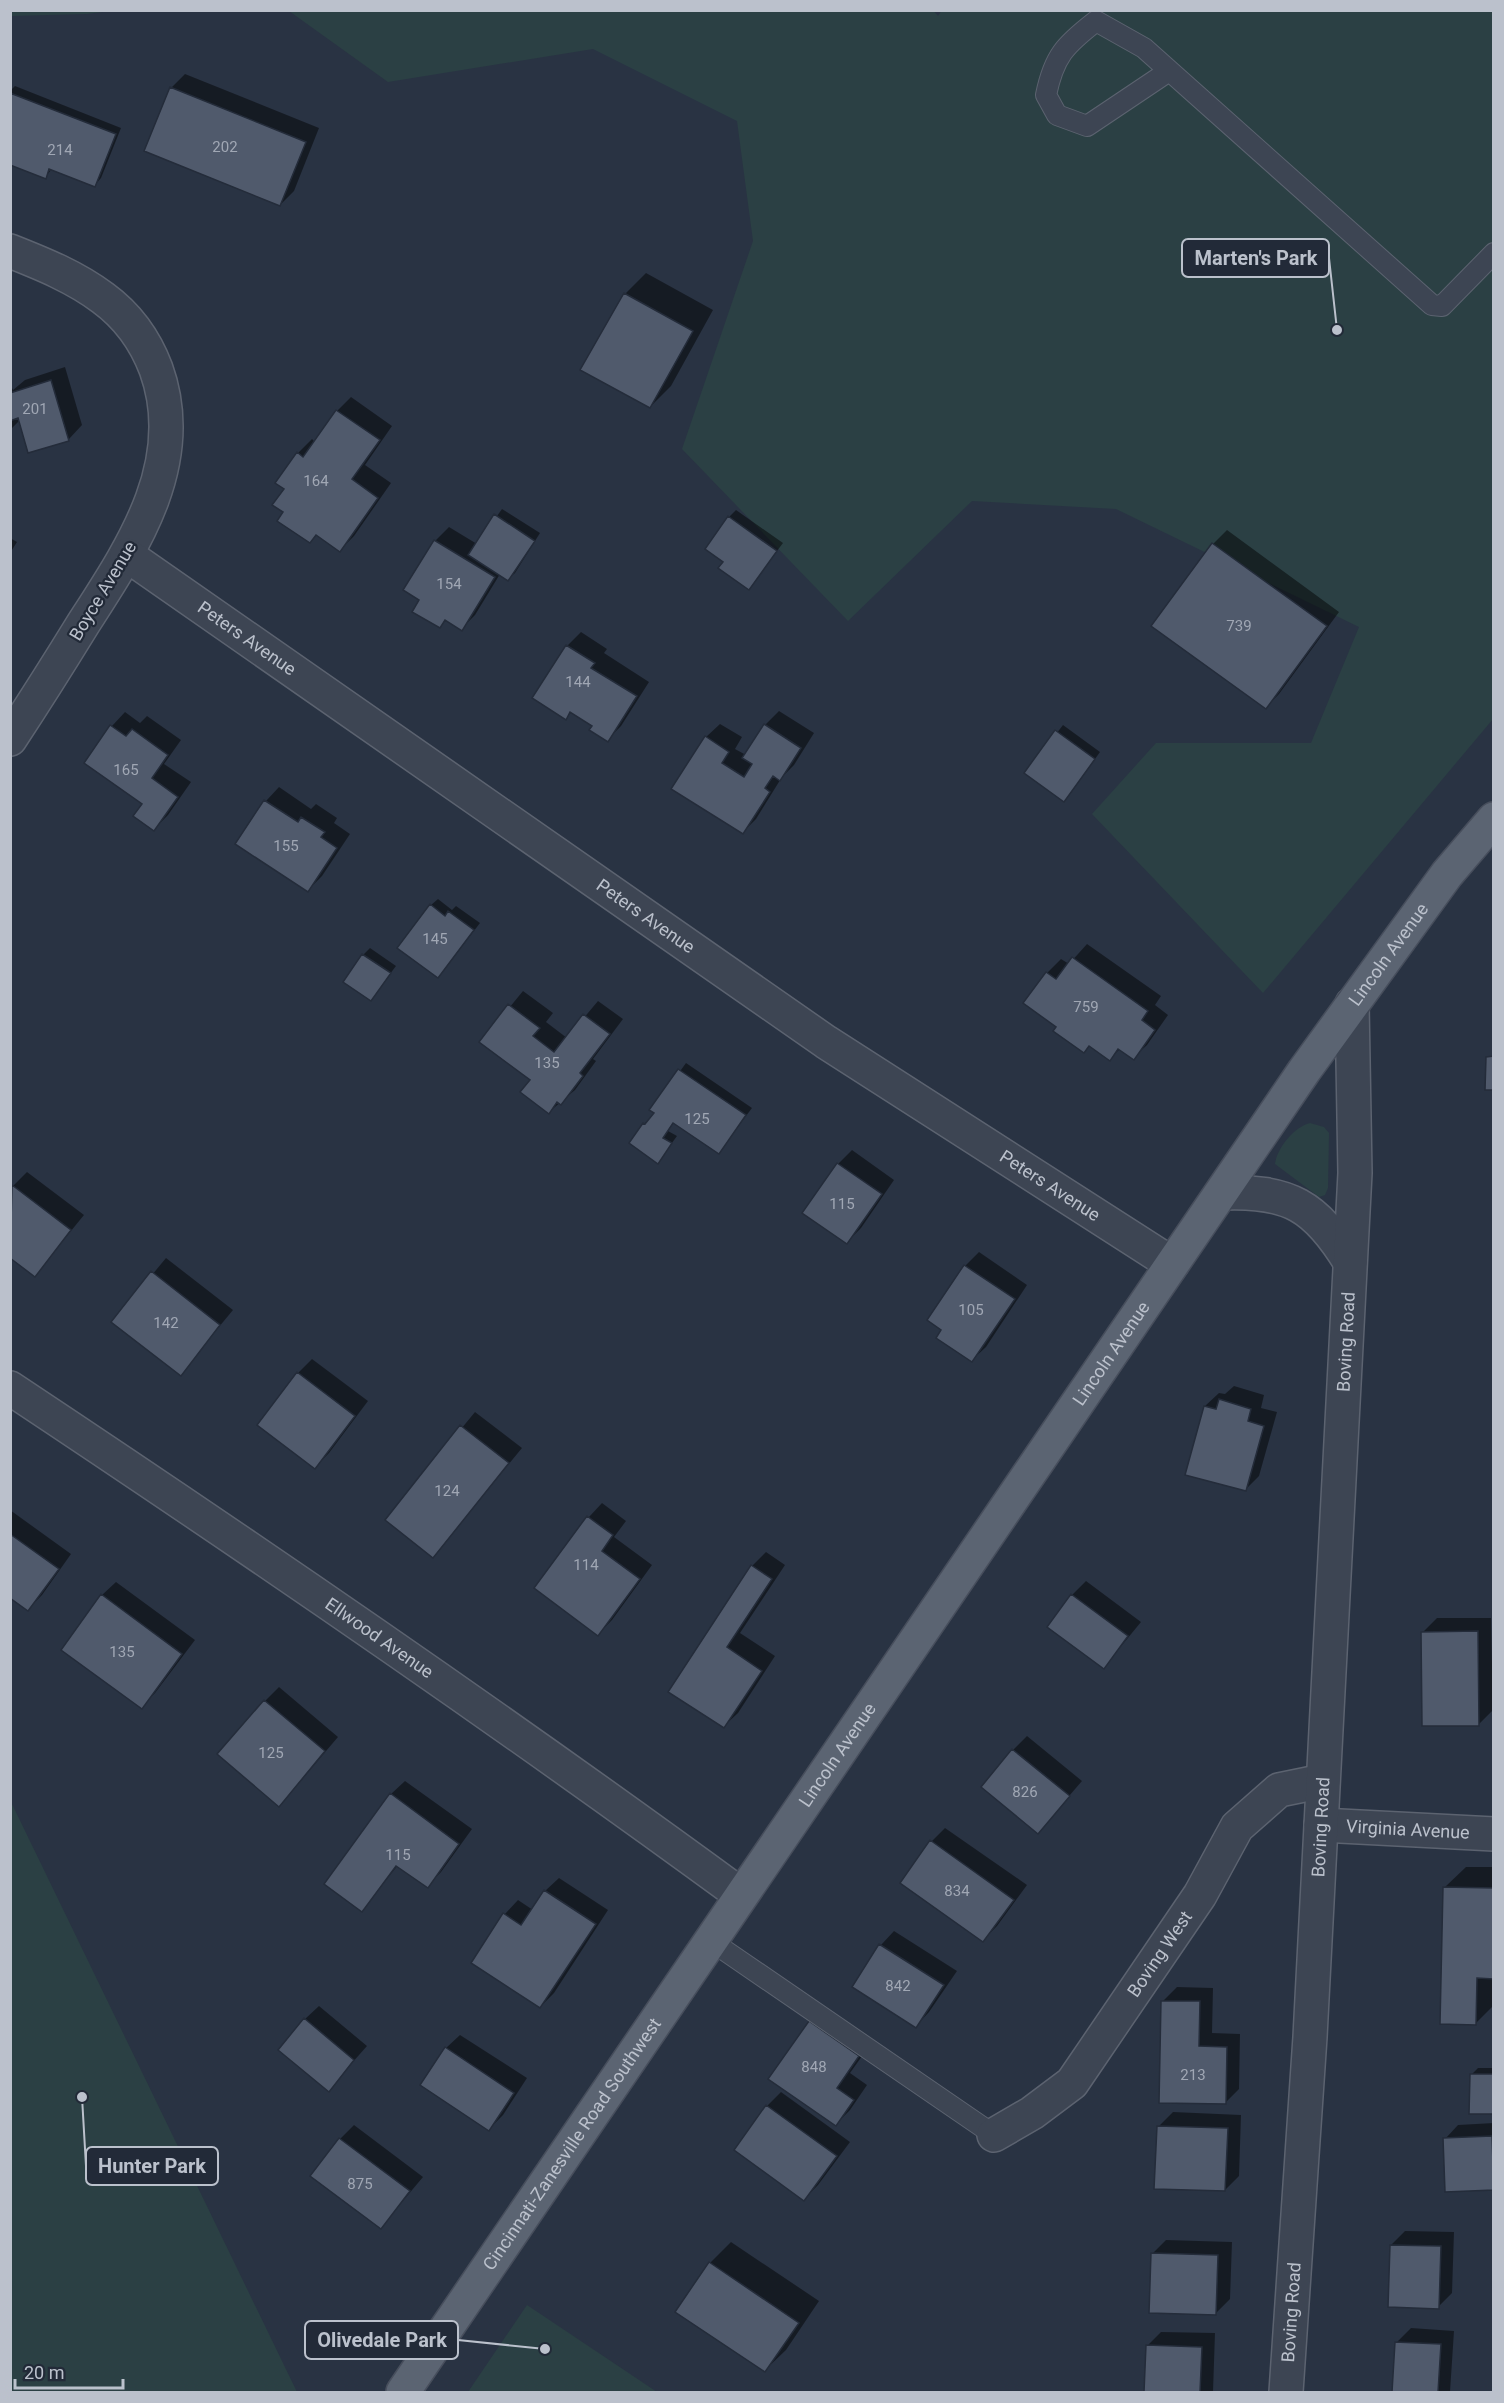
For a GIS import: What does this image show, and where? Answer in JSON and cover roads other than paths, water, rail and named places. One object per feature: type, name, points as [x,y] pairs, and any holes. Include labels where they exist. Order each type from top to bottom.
[{"type":"main road","name":"Lincoln Avenue","points":[[741,1895],[1172,1263],[1352,1004],[1447,874],[1494,819]]},
{"type":"main road","name":"Cincinnati-Zanesville Road Southwest","points":[[403,2392],[741,1895]]},
{"type":"street","name":"Boyce Avenue","points":[[10,251],[72,277],[104,298],[146,341],[163,389],[168,432],[161,475],[147,516],[127,555],[10,739]]},
{"type":"street","name":"Peters Avenue","points":[[127,555],[826,1042],[1172,1263]]},
{"type":"street","name":"Boving Road","points":[[1286,2392],[1321,1825],[1350,1262],[1354,1173],[1352,1004]]},
{"type":"street","points":[[1222,1193],[1256,1192],[1304,1208],[1329,1229],[1350,1262]]},
{"type":"street","name":"Ellwood Avenue","points":[[10,1388],[189,1506],[538,1749],[741,1895]]},
{"type":"street","name":"Boving West","points":[[994,2135],[1032,2113],[1072,2083],[1200,1895],[1237,1827],[1279,1790],[1323,1781]]},
{"type":"street","name":"Virginia Avenue","points":[[1321,1825],[1494,1834]]},
{"type":"lane","points":[[1169,71],[1087,126],[1057,115],[1046,95],[1051,70],[1068,42],[1096,21],[1144,48],[1432,305],[1442,306],[1494,253]]},
{"type":"lane","points":[[711,1941],[994,2135]]},
{"type":"place","name":"Marten's Park","points":[[1337,330]]},
{"type":"place","name":"Hunter Park","points":[[82,2097]]},
{"type":"place","name":"Olivedale Park","points":[[545,2349]]}]
